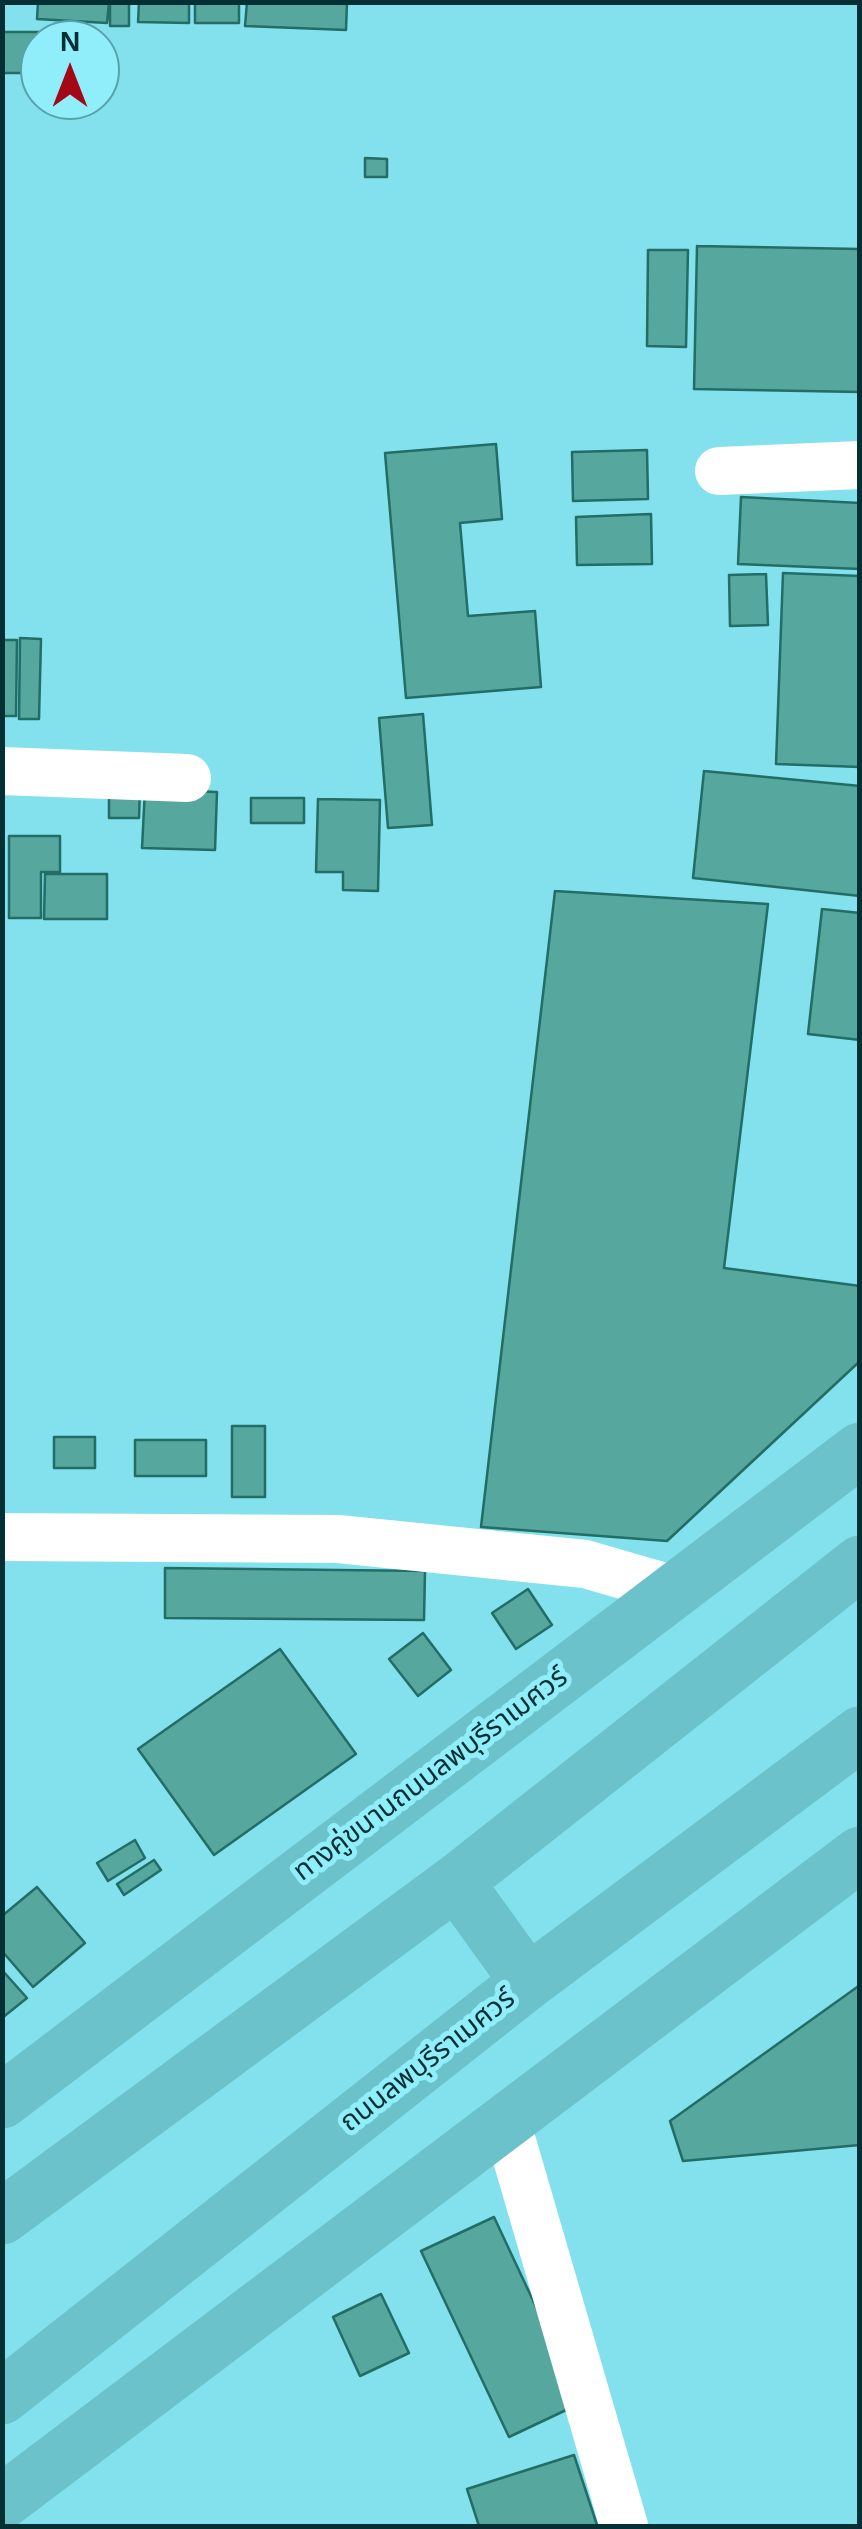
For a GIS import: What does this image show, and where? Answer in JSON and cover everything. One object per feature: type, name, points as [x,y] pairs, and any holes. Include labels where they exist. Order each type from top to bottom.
[{"type":"main road","name":"ทางคู่ขนานถนนลพบุรีราเมศวร์","points":[[2,2101],[860,1450]]},
{"type":"main road","points":[[2,2217],[456,1882],[860,1564]]},
{"type":"main road","name":"ถนนลพบุรีราเมศวร์","points":[[2,2397],[528,1982],[860,1734]]},
{"type":"main road","points":[[2,2502],[860,1854]]},
{"type":"main road","points":[[456,1882],[528,1982]]},
{"type":"street","points":[[719,471],[860,465]]},
{"type":"street","points":[[2,771],[187,778]]},
{"type":"street","points":[[2,1537],[338,1540],[584,1564],[675,1590]]},
{"type":"street","points":[[506,2121],[624,2526]]},
{"type":"building","points":[[38,2],[109,2],[107,20],[37,19]]},
{"type":"building","points":[[110,2],[129,2],[129,26],[120,26],[120,20],[110,20]]},
{"type":"building","points":[[139,2],[189,2],[189,23],[138,22]]},
{"type":"building","points":[[195,2],[239,2],[239,23],[195,23]]},
{"type":"building","points":[[247,2],[347,2],[346,30],[245,26]]},
{"type":"building","points":[[2,32],[20,32],[20,73],[2,73]]},
{"type":"building","points":[[365,158],[387,159],[387,177],[365,177]]},
{"type":"building","points":[[697,246],[860,249],[860,392],[694,389]]},
{"type":"building","points":[[648,250],[688,250],[686,347],[647,346]]},
{"type":"building","points":[[496,444],[502,519],[460,523],[468,616],[535,611],[541,687],[406,698],[385,453]]},
{"type":"building","points":[[647,450],[648,499],[573,501],[572,452]]},
{"type":"building","points":[[741,497],[860,503],[860,569],[738,564]]},
{"type":"building","points":[[651,514],[652,564],[577,565],[576,517]]},
{"type":"building","points":[[783,573],[860,576],[860,767],[776,764]]},
{"type":"building","points":[[766,574],[768,625],[730,626],[729,575]]},
{"type":"building","points":[[20,638],[41,639],[39,719],[19,719]]},
{"type":"building","points":[[2,640],[17,640],[16,716],[2,716]]},
{"type":"building","points":[[423,714],[432,825],[388,828],[379,718]]},
{"type":"building","points":[[704,771],[860,786],[860,896],[693,878]]},
{"type":"building","points":[[109,789],[140,790],[139,818],[109,818]]},
{"type":"building","points":[[145,789],[217,792],[215,850],[142,848]]},
{"type":"building","points":[[251,798],[304,798],[304,823],[251,823]]},
{"type":"building","points":[[318,799],[380,800],[378,891],[343,890],[343,872],[316,872]]},
{"type":"building","points":[[9,836],[60,836],[60,872],[41,872],[41,918],[9,918]]},
{"type":"building","points":[[45,874],[107,874],[107,919],[44,919]]},
{"type":"building","points":[[555,891],[768,904],[724,1268],[860,1286],[860,1361],[667,1541],[481,1527]]},
{"type":"building","points":[[822,909],[860,913],[860,1040],[808,1034]]},
{"type":"building","points":[[232,1426],[265,1426],[265,1497],[232,1497]]},
{"type":"building","points":[[54,1437],[95,1437],[95,1468],[54,1468]]},
{"type":"building","points":[[135,1440],[206,1440],[206,1476],[135,1476]]},
{"type":"building","points":[[165,1568],[425,1571],[424,1620],[165,1618]]},
{"type":"building","points":[[528,1589],[552,1625],[516,1649],[492,1613]]},
{"type":"building","points":[[423,1633],[451,1670],[418,1696],[389,1659]]},
{"type":"building","points":[[280,1649],[356,1754],[214,1855],[138,1749]]},
{"type":"building","points":[[135,1840],[145,1858],[108,1881],[97,1863]]},
{"type":"building","points":[[154,1860],[161,1870],[124,1895],[117,1884]]},
{"type":"building","points":[[37,1887],[85,1943],[33,1987],[2,1951],[2,1916]]},
{"type":"building","points":[[2,1970],[27,1998],[2,2018]]},
{"type":"building","points":[[860,1985],[860,2145],[683,2161],[670,2121]]},
{"type":"building","points":[[494,2217],[581,2403],[509,2437],[421,2251]]},
{"type":"building","points":[[381,2294],[409,2353],[360,2376],[333,2317]]},
{"type":"building","points":[[574,2455],[597,2525],[479,2526],[467,2489]]}]
